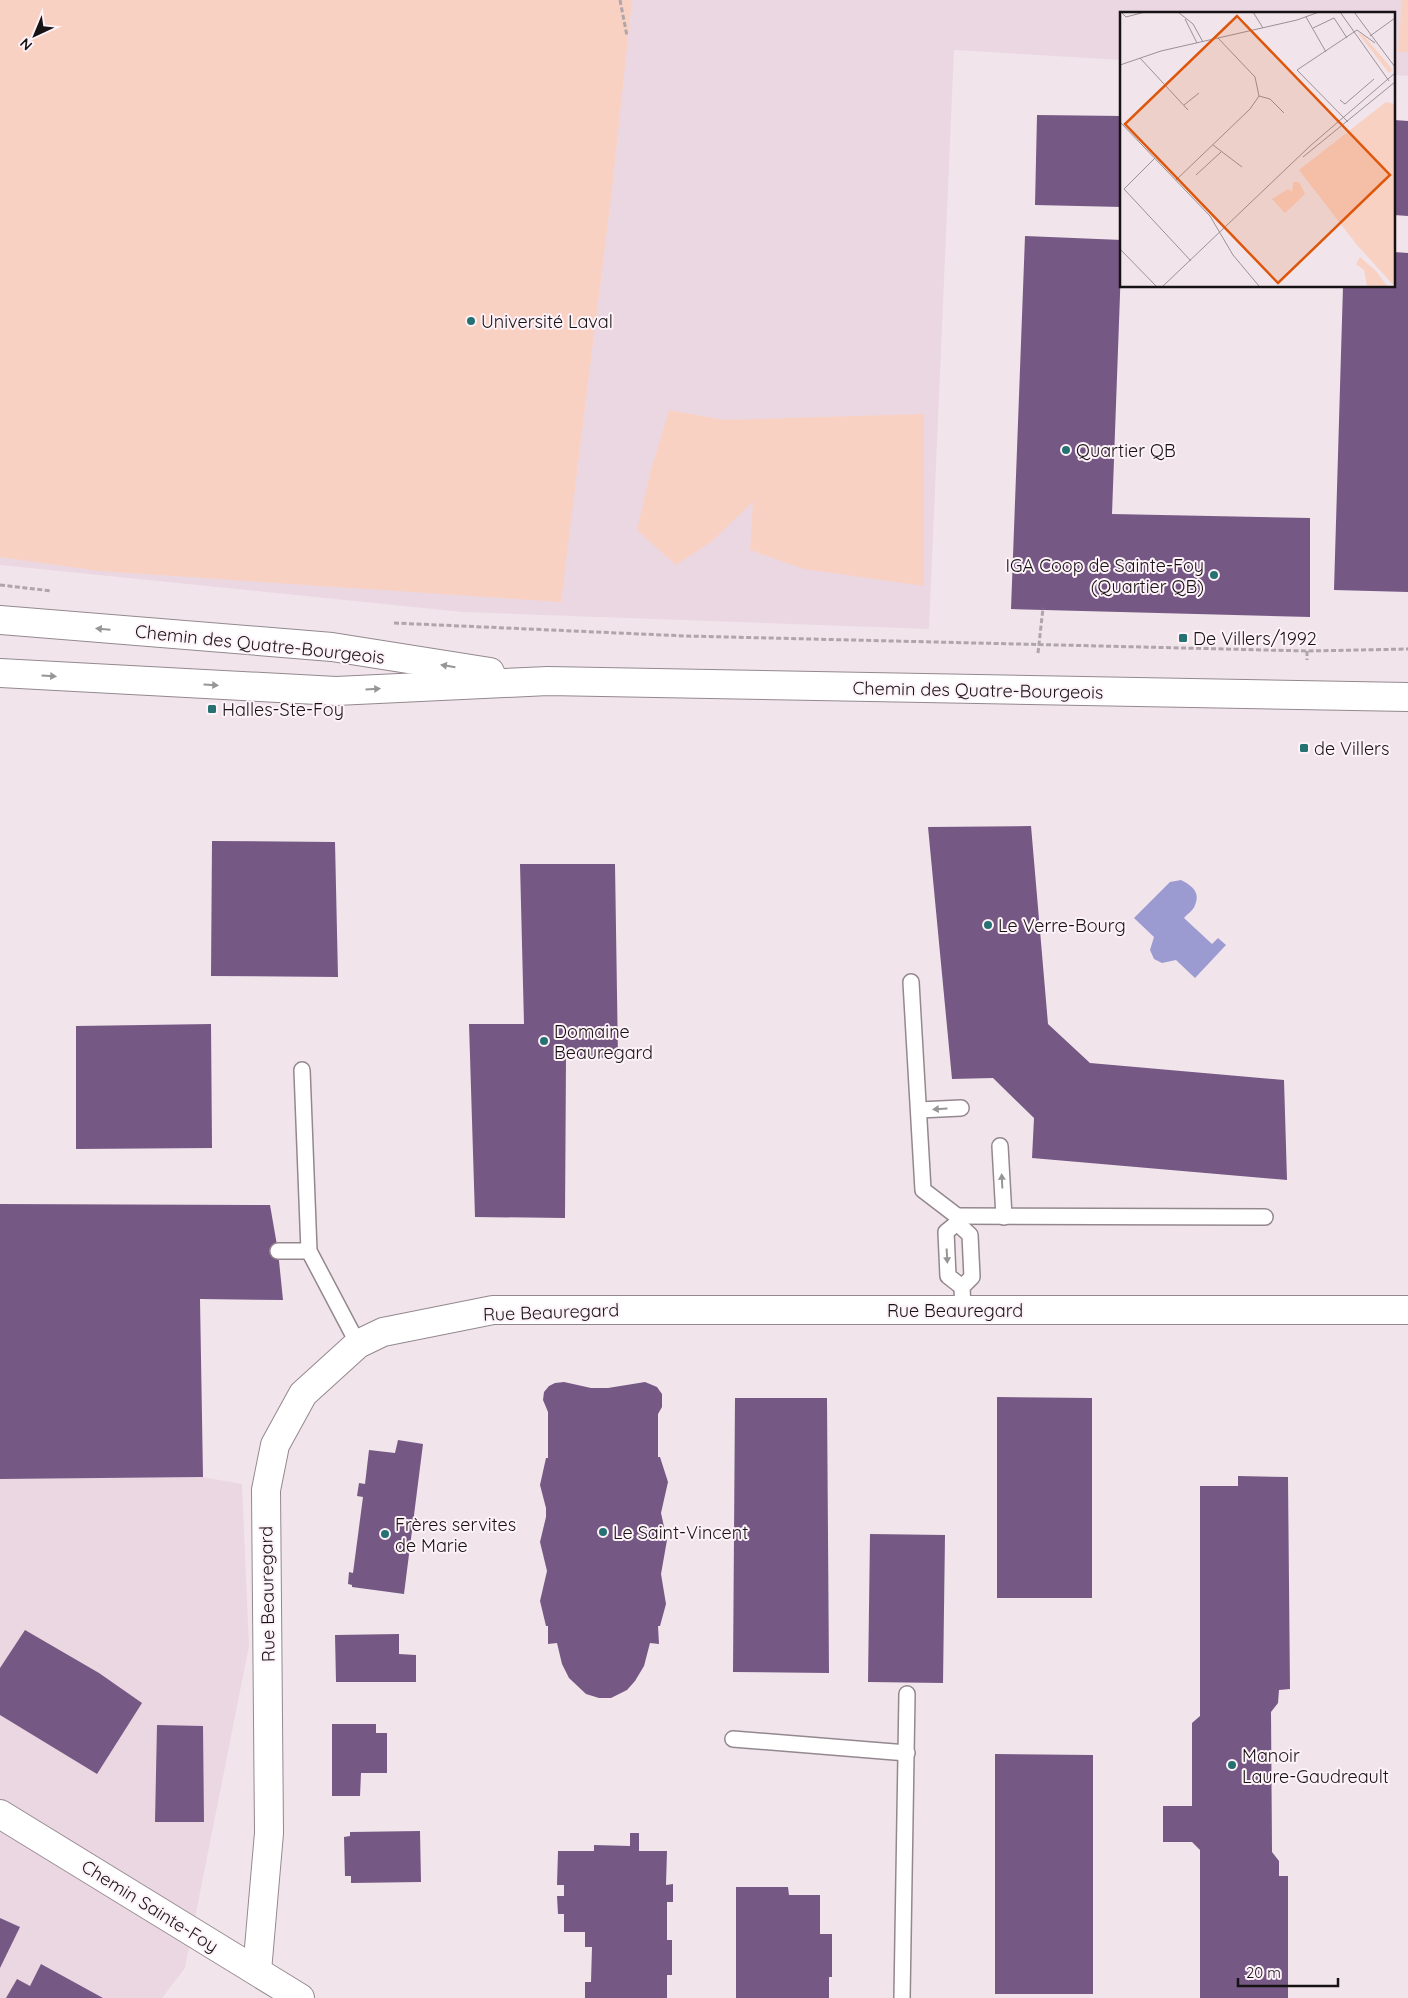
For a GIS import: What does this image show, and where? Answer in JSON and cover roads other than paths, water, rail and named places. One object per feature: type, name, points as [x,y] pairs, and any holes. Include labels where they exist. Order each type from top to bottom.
[{"type":"main road","name":"Chemin des Quatre-Bourgeois","points":[[0,620],[332,648],[548,681]]},
{"type":"main road","name":"Chemin des Quatre-Bourgeois","points":[[0,674],[336,691],[548,681],[1408,697]]},
{"type":"main road","name":"Rue Beauregard","points":[[257,1972],[269,1833],[266,1490],[275,1445],[304,1394],[358,1344],[383,1332],[493,1310],[962,1298],[1408,1310]]},
{"type":"main road","name":"Chemin Sainte-Foy","points":[[0,1814],[300,1998]]},
{"type":"lane","points":[[911,982],[923,1190],[957,1220],[970,1235],[972,1277],[962,1298]]},
{"type":"lane","points":[[302,1070],[309,1252],[358,1344]]},
{"type":"lane","points":[[919,1110],[960,1108]]},
{"type":"lane","points":[[1000,1146],[1004,1217]]},
{"type":"lane","points":[[962,1298],[948,1276],[946,1232],[957,1220],[1004,1217],[1265,1217]]},
{"type":"lane","points":[[278,1251],[309,1252]]},
{"type":"lane","points":[[902,1998],[908,1694]]},
{"type":"lane","points":[[733,1739],[907,1753]]},
{"type":"water","points":[[1181,880],[1194,890],[1197,896],[1194,907],[1184,918],[1212,944],[1218,938],[1226,945],[1195,978],[1176,960],[1162,963],[1154,959],[1150,950],[1154,937],[1134,918],[1170,882]]},
{"type":"place","name":"Université Laval","points":[[471,321]]},
{"type":"place","name":"Quartier QB","points":[[1066,450]]},
{"type":"place","name":"IGA Coop de Sainte-Foy (Quartier QB)","points":[[1214,575]]},
{"type":"place","name":"De Villers/1992","points":[[1183,638]]},
{"type":"place","name":"Halles-Ste-Foy","points":[[212,709]]},
{"type":"place","name":"de Villers","points":[[1304,748]]},
{"type":"place","name":"Le Verre-Bourg","points":[[988,925]]},
{"type":"place","name":"Domaine Beauregard","points":[[544,1041]]},
{"type":"place","name":"Le Saint-Vincent","points":[[603,1532]]},
{"type":"place","name":"Frères servites de Marie","points":[[385,1534]]},
{"type":"place","name":"Manoir Laure-Gaudreault","points":[[1232,1765]]}]
